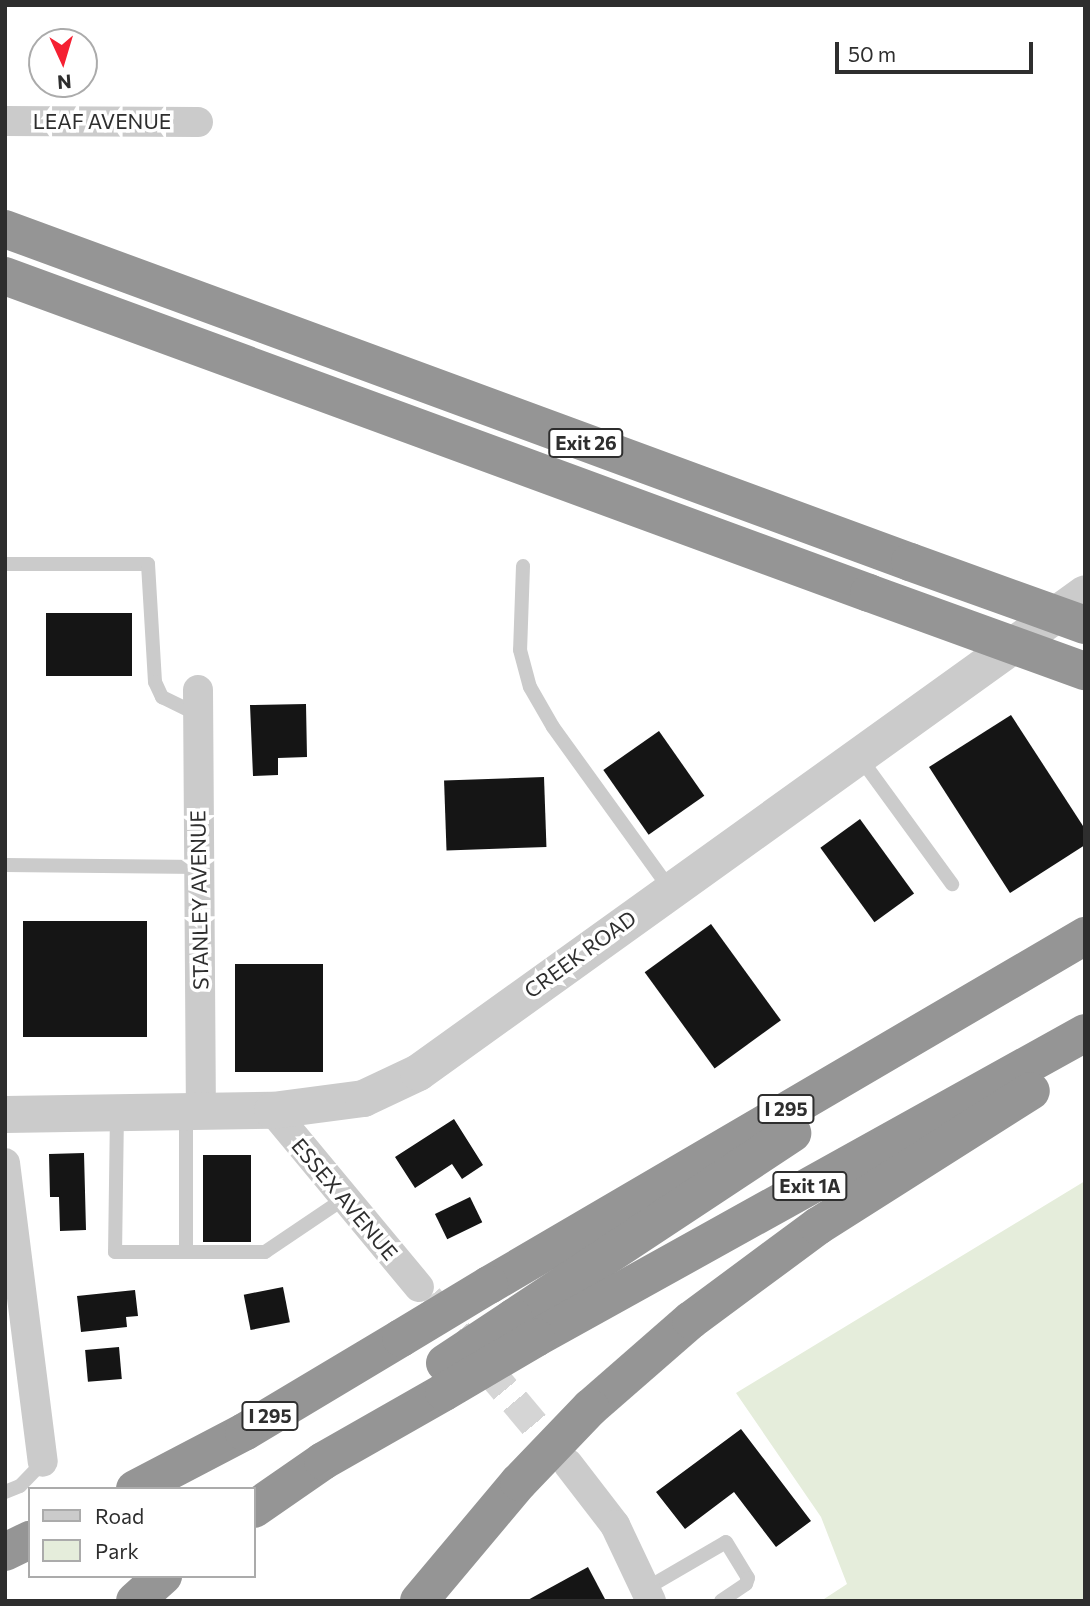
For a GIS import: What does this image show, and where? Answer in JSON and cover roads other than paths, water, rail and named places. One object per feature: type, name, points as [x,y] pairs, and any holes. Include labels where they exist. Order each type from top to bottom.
[{"type":"highway","name":"Exit 26","points":[[5,229],[1085,625]]},
{"type":"highway","points":[[5,276],[1085,671]]},
{"type":"highway","points":[[524,1328],[1085,937]]},
{"type":"highway","name":"I 295","points":[[139,1487],[244,1432],[489,1285],[1085,937]]},
{"type":"highway","name":"Exit 1A","points":[[256,1507],[435,1383],[524,1328],[1085,1033]]},
{"type":"highway","points":[[419,1601],[519,1482],[590,1408],[691,1320],[818,1227],[1085,1058]]},
{"type":"highway","points":[[250,1487],[435,1383]]},
{"type":"highway","points":[[5,1552],[28,1541]]},
{"type":"highway","points":[[106,1601],[131,1578]]},
{"type":"highway","points":[[135,1601],[161,1578]]},
{"type":"street","name":"LEAF AVENUE","points":[[5,121],[198,122]]},
{"type":"street","name":"CREEK ROAD","points":[[5,1114],[272,1110],[363,1098],[418,1072],[857,754],[1085,593]]},
{"type":"street","name":"STANLEY AVENUE","points":[[194,1111],[199,867],[197,702]]},
{"type":"street","name":"ESSEX AVENUE","points":[[272,1110],[419,1287]]},
{"type":"street","points":[[5,1163],[43,1462]]},
{"type":"street","points":[[568,1464],[615,1525],[649,1594]]},
{"type":"lane","points":[[5,564],[148,564],[155,682],[162,697],[197,702]]},
{"type":"lane","points":[[523,566],[520,650],[530,687],[553,727],[670,889]]},
{"type":"lane","points":[[857,754],[952,884]]},
{"type":"lane","points":[[5,865],[199,867]]},
{"type":"lane","points":[[186,1252],[194,1111]]},
{"type":"lane","points":[[117,1112],[115,1252],[265,1252],[345,1198]]},
{"type":"lane","points":[[5,1492],[20,1486],[43,1462]]},
{"type":"lane","points":[[649,1594],[726,1542],[748,1577],[746,1584],[722,1601]]},
{"type":"tunnel","points":[[428,1298],[565,1461]]}]
